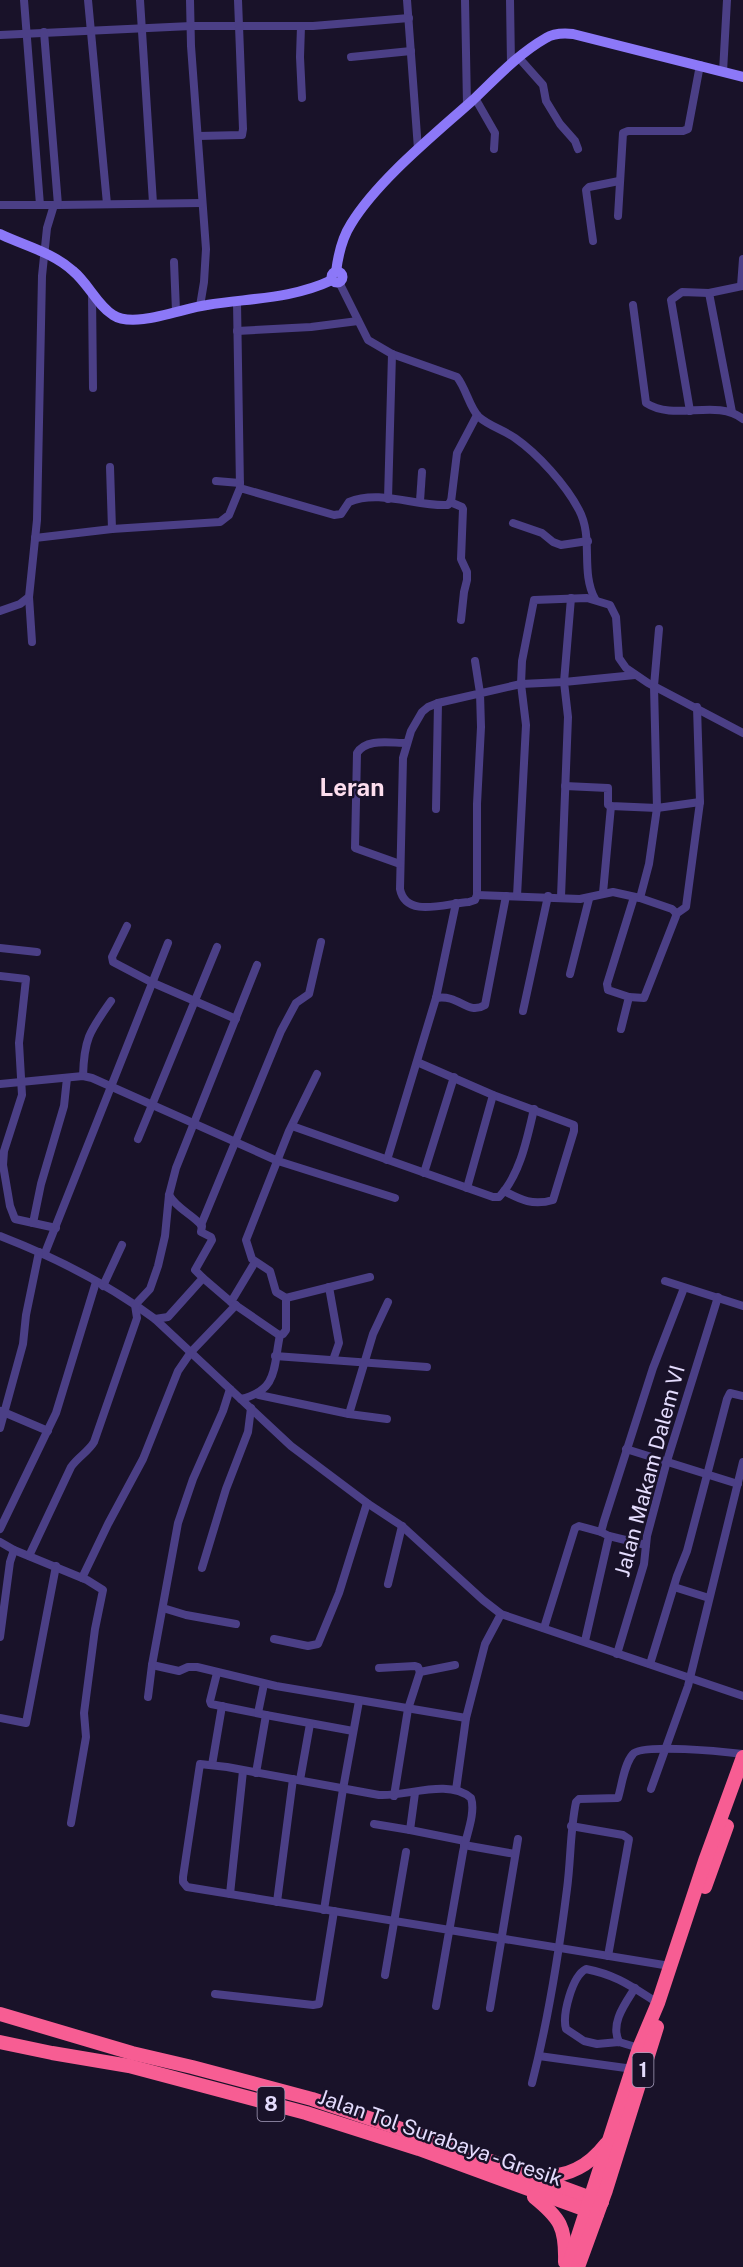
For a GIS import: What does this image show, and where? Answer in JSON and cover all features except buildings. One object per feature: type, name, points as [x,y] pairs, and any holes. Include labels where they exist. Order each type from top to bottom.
[{"type":"highway","name":"1","points":[[578,2267],[612,2137],[639,2048],[658,2003],[743,1756]]},
{"type":"highway","name":"1","points":[[566,2267],[594,2206],[675,1967],[684,1951],[743,1782]]},
{"type":"highway","name":"Jalan Tol Surabaya - Gresik","points":[[0,2013],[122,2050],[312,2100],[447,2145],[527,2182]]},
{"type":"highway","name":"Jalan Tol Surabaya - Gresik","points":[[0,2022],[93,2050],[129,2066]]},
{"type":"highway","name":"Jalan Tol Surabaya - Gresik","points":[[0,2042],[129,2066],[306,2113],[527,2182],[594,2206]]},
{"type":"highway","points":[[566,2267],[563,2235],[557,2218],[527,2182],[572,2173],[593,2159],[612,2137]]},
{"type":"main road","points":[[0,234],[63,262],[74,271],[113,315],[123,319],[147,318],[200,306],[299,293],[336,278],[342,246],[351,224],[381,186],[418,149],[515,61],[548,36],[564,33],[743,77]]},
{"type":"street","points":[[24,0],[40,205]]},
{"type":"street","points":[[88,0],[107,204]]},
{"type":"street","points":[[140,0],[153,203]]},
{"type":"street","points":[[190,0],[206,260],[200,306]]},
{"type":"street","points":[[198,136],[242,135],[238,0]]},
{"type":"street","points":[[408,0],[418,149]]},
{"type":"street","points":[[465,0],[471,102],[495,132],[494,148]]},
{"type":"street","points":[[510,0],[515,61],[543,85],[546,101],[560,124],[575,141],[578,149]]},
{"type":"street","points":[[723,72],[727,0]]},
{"type":"street","points":[[0,35],[191,26],[301,26],[409,18]]},
{"type":"street","points":[[301,26],[302,98]]},
{"type":"street","points":[[32,642],[29,597],[35,538],[44,252],[47,228],[56,205],[44,32]]},
{"type":"street","points":[[351,57],[411,51]]},
{"type":"street","points":[[618,216],[622,136],[625,131],[683,131],[688,129],[700,65]]},
{"type":"street","points":[[593,241],[586,190],[589,187],[619,181]]},
{"type":"street","points":[[0,206],[202,203]]},
{"type":"street","points":[[690,411],[671,300],[682,292],[709,293],[742,286],[743,259]]},
{"type":"street","points":[[174,262],[176,311]]},
{"type":"street","points":[[336,278],[368,340],[393,354],[457,377],[463,384],[477,415],[513,436],[540,460],[578,508],[583,520],[588,541],[588,579],[595,599]]},
{"type":"street","points":[[92,292],[93,388]]},
{"type":"street","points":[[709,293],[732,412]]},
{"type":"street","points":[[35,538],[112,529],[220,522],[229,515],[240,485],[237,302]]},
{"type":"street","points":[[633,305],[646,403],[674,410],[732,412],[743,419]]},
{"type":"street","points":[[237,331],[311,327],[358,321]]},
{"type":"street","points":[[388,499],[393,354]]},
{"type":"street","points":[[450,502],[457,453],[477,415]]},
{"type":"street","points":[[110,467],[112,529]]},
{"type":"street","points":[[420,501],[422,472]]},
{"type":"street","points":[[216,481],[240,485],[338,515],[352,501],[388,499],[445,505],[450,502]]},
{"type":"street","points":[[450,502],[463,509],[461,559],[467,572],[467,580],[461,620]]},
{"type":"street","points":[[513,523],[542,533],[561,545],[588,541]]},
{"type":"street","points":[[0,611],[20,604],[29,597]]},
{"type":"street","points":[[561,897],[568,717],[564,682],[571,598]]},
{"type":"street","points":[[517,896],[526,725],[521,684],[522,661],[533,602],[538,599],[571,598],[595,599],[610,605],[614,610],[620,658],[626,668],[654,686],[743,733]]},
{"type":"street","points":[[659,629],[654,686],[657,808],[649,864],[607,984],[608,990],[629,997],[644,998],[676,914],[686,907],[700,802],[697,707]]},
{"type":"street","points":[[475,662],[480,693],[481,727],[477,804],[477,895],[472,901],[422,908],[407,903],[399,889],[402,758],[406,743],[422,712],[428,706],[438,703],[480,693],[521,684],[635,675]]},
{"type":"street","points":[[435,809],[438,703]]},
{"type":"street","points":[[400,864],[355,848],[357,753],[368,743],[406,743]]},
{"type":"street","points":[[565,786],[608,788],[608,805],[611,806],[603,893]]},
{"type":"street","points":[[611,806],[657,808],[700,802]]},
{"type":"street","points":[[477,895],[589,899],[603,893],[614,892],[672,909],[676,914]]},
{"type":"street","points":[[436,998],[450,997],[473,1009],[485,1005],[506,896]]},
{"type":"street","points":[[524,1011],[548,896]]},
{"type":"street","points":[[570,974],[589,899]]},
{"type":"street","points":[[387,1160],[436,998],[456,903]]},
{"type":"street","points":[[127,926],[112,961],[151,982],[236,1019]]},
{"type":"street","points":[[280,1335],[233,1304],[195,1270],[212,1239],[201,1232],[201,1225],[281,1031],[297,1003],[309,994],[321,942]]},
{"type":"street","points":[[0,1428],[2,1411],[23,1344],[26,1315],[42,1253],[56,1228],[168,943]]},
{"type":"street","points":[[138,1139],[217,947]]},
{"type":"street","points":[[0,948],[37,952]]},
{"type":"street","points":[[135,1305],[150,1289],[165,1236],[169,1195],[176,1168],[257,965]]},
{"type":"street","points":[[0,976],[26,980],[19,1043],[21,1098],[4,1151],[3,1165],[14,1218],[56,1228]]},
{"type":"street","points":[[621,1029],[629,997]]},
{"type":"street","points":[[83,1076],[83,1054],[88,1034],[111,1001]]},
{"type":"street","points":[[417,1062],[493,1095],[575,1126],[554,1199],[541,1203],[525,1202],[504,1191]]},
{"type":"street","points":[[317,1074],[292,1126],[246,1240],[250,1256],[270,1271],[276,1292],[286,1298],[370,1277]]},
{"type":"street","points":[[0,1084],[83,1076],[278,1161],[395,1198]]},
{"type":"street","points":[[424,1173],[454,1077]]},
{"type":"street","points":[[33,1223],[41,1184],[64,1106],[67,1078]]},
{"type":"street","points":[[467,1188],[493,1095]]},
{"type":"street","points":[[292,1126],[498,1197],[504,1191],[520,1161],[534,1109]]},
{"type":"street","points":[[169,1195],[176,1206],[201,1225]]},
{"type":"street","points":[[0,1236],[42,1253],[135,1305],[155,1319],[291,1446],[367,1503],[402,1526],[501,1614],[743,1696]]},
{"type":"street","points":[[0,1529],[56,1413],[99,1284],[122,1245]]},
{"type":"street","points":[[82,1578],[143,1459],[178,1371],[191,1352],[233,1304],[255,1262]]},
{"type":"street","points":[[155,1319],[168,1317],[203,1278]]},
{"type":"street","points":[[665,1281],[743,1306]]},
{"type":"street","points":[[329,1287],[339,1343],[333,1360]]},
{"type":"street","points":[[600,1532],[653,1368],[684,1288]]},
{"type":"street","name":"Jalan Makam Dalem VI","points":[[617,1654],[644,1564],[646,1545],[667,1461],[718,1297]]},
{"type":"street","points":[[259,1395],[273,1375],[280,1335],[286,1330],[286,1298]]},
{"type":"street","points":[[349,1414],[373,1334],[388,1302]]},
{"type":"street","points":[[29,1556],[71,1467],[94,1442],[137,1318],[135,1305]]},
{"type":"street","points":[[275,1356],[364,1361],[427,1368]]},
{"type":"street","points":[[650,1664],[693,1531],[728,1394],[741,1395],[743,1384]]},
{"type":"street","points":[[148,1697],[178,1523],[192,1479],[223,1412],[230,1389]]},
{"type":"street","points":[[241,1400],[259,1395],[349,1414],[387,1419]]},
{"type":"street","points":[[202,1569],[226,1489],[248,1432],[251,1408]]},
{"type":"street","points":[[2,1411],[48,1431]]},
{"type":"street","points":[[626,1449],[738,1484]]},
{"type":"street","points":[[651,1789],[688,1686],[743,1462]]},
{"type":"street","points":[[274,1639],[308,1646],[318,1644],[339,1593],[367,1503]]},
{"type":"street","points":[[388,1584],[402,1526]]},
{"type":"street","points":[[544,1628],[575,1528],[579,1526],[646,1545]]},
{"type":"street","points":[[585,1641],[609,1536]]},
{"type":"street","points":[[0,1542],[98,1585],[103,1590],[96,1620],[84,1713],[86,1737],[71,1822]]},
{"type":"street","points":[[0,1637],[10,1562],[14,1550]]},
{"type":"street","points":[[0,1718],[20,1723],[27,1722],[56,1566]]},
{"type":"street","points":[[674,1587],[709,1598]]},
{"type":"street","points":[[163,1608],[186,1615],[236,1624]]},
{"type":"street","points":[[456,1790],[466,1719],[482,1654],[501,1614]]},
{"type":"street","points":[[152,1665],[179,1671],[188,1667],[197,1667],[264,1684],[466,1719]]},
{"type":"street","points":[[420,1672],[455,1665]]},
{"type":"street","points":[[379,1668],[418,1666],[420,1672],[408,1709],[394,1797]]},
{"type":"street","points":[[217,1673],[210,1701],[212,1704],[353,1731]]},
{"type":"street","points":[[256,1773],[264,1684]]},
{"type":"street","points":[[324,1910],[359,1701]]},
{"type":"street","points":[[212,1765],[222,1706]]},
{"type":"street","points":[[277,1902],[296,1780],[310,1724]]},
{"type":"street","points":[[532,2083],[559,1947],[568,1877],[571,1826],[577,1800],[618,1798],[631,1756],[636,1751],[664,1749],[743,1756]]},
{"type":"street","points":[[436,2006],[449,1930],[472,1802],[465,1793],[456,1790],[434,1790],[394,1797],[201,1763],[198,1769],[183,1882],[192,1889],[394,1920],[449,1930],[670,1966]]},
{"type":"street","points":[[230,1894],[243,1771]]},
{"type":"street","points":[[410,1830],[415,1793]]},
{"type":"street","points":[[374,1824],[515,1854]]},
{"type":"street","points":[[571,1826],[623,1835],[628,1839],[608,1956]]},
{"type":"street","points":[[490,2008],[518,1839]]},
{"type":"street","points":[[385,1975],[406,1852]]},
{"type":"street","points":[[215,1994],[319,2004],[334,1911]]},
{"type":"street","points":[[639,2048],[619,2042],[591,2043],[566,2029],[564,2016],[578,1974],[586,1970],[610,1975],[627,1982],[658,2003]]},
{"type":"street","points":[[619,2042],[616,2028],[620,2012],[634,1988]]},
{"type":"street","points":[[539,2056],[633,2069]]},
{"type":"district","name":"Leran","points":[[352,788]]}]
